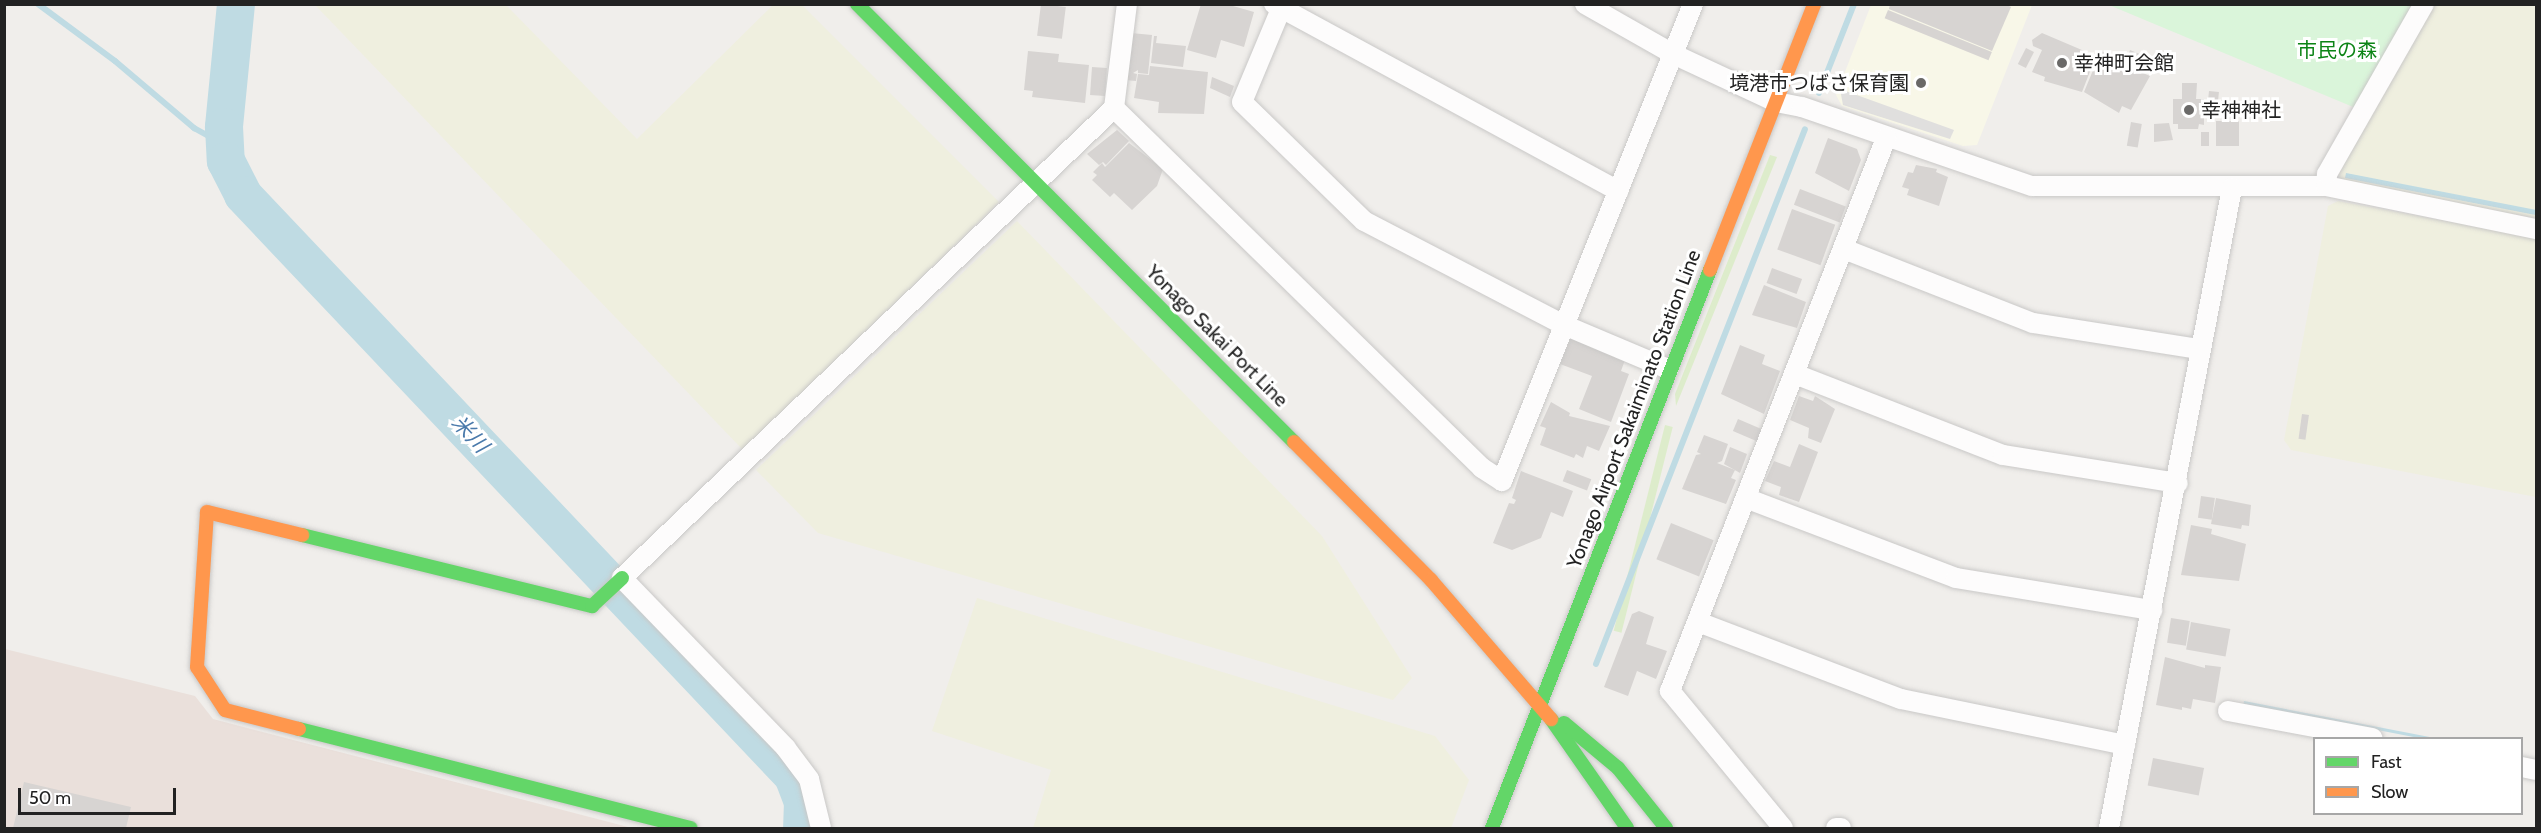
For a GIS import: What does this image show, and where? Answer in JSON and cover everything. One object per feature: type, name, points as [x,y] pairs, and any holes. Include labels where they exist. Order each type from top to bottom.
[{"type":"main road","name":"Yonago Sakai Port Line","points":[[857,4],[1431,580],[1540,704],[1627,828]]},
{"type":"main road","name":"Yonago Airport Sakaiminato Station Line","points":[[1492,828],[1668,369],[1814,4]]},
{"type":"main road","points":[[622,578],[592,606],[207,512],[197,667],[225,710],[691,828]]},
{"type":"main road","name":"Yonago Sakai Port Line","points":[[1540,704],[1618,768],[1666,828]]},
{"type":"street","points":[[821,828],[809,779],[786,748],[622,578],[1114,108],[1127,4]]},
{"type":"street","points":[[1586,4],[1673,54],[1776,102],[1802,107],[1886,138],[2032,186],[2232,188],[2326,186],[2536,229]]},
{"type":"street","points":[[1114,108],[1474,460],[1502,482],[1693,4]]},
{"type":"street","points":[[2326,186],[2326,174],[2424,4]]},
{"type":"street","points":[[1618,191],[1279,6],[1242,102],[1364,221],[1564,325],[1668,369]]},
{"type":"street","points":[[1783,828],[1670,691],[1748,499],[1886,138]]},
{"type":"street","points":[[2109,828],[2178,483],[2199,349],[2232,188]]},
{"type":"street","points":[[1844,249],[2033,323],[2199,349]]},
{"type":"street","points":[[1795,374],[2003,455],[2178,483]]},
{"type":"street","points":[[1748,499],[1956,578],[2152,610]]},
{"type":"street","points":[[1698,622],[1901,699],[2125,745]]},
{"type":"street","points":[[2228,711],[2367,737]]},
{"type":"street","points":[[1836,828],[1841,828]]},
{"type":"shaded area","name":"境港市つばさ保育園","points":[[1871,5],[2032,5],[1977,145],[1963,146],[1842,106],[1836,95]]},
{"type":"shaded area","points":[[1840,89],[1954,130],[1950,139],[1843,105]]},
{"type":"shaded area","points":[[5,649],[195,696],[213,719],[632,828],[5,828]]},
{"type":"green space","points":[[506,5],[637,139],[773,5],[802,5],[999,202],[743,450],[316,6]]},
{"type":"green space","name":"市民の森","points":[[2109,5],[2417,5],[2358,109]]},
{"type":"green space","points":[[2428,5],[2536,5],[2536,218],[2339,182],[2340,176],[2334,171]]},
{"type":"green space","points":[[1770,155],[1777,157],[1676,406],[1675,394]]},
{"type":"green space","points":[[2338,201],[2536,238],[2536,497],[2291,450],[2284,440],[2328,206]]},
{"type":"green space","points":[[1017,221],[1322,536],[1412,678],[1393,700],[818,533],[756,470]]},
{"type":"green space","points":[[1665,425],[1673,427],[1621,633],[1614,631]]},
{"type":"green space","points":[[977,598],[1435,736],[1469,780],[1451,828],[1033,828],[1051,770],[932,731]]},
{"type":"water","points":[[2346,173],[2536,210],[2535,215],[2345,178]]},
{"type":"water","points":[[2244,701],[2429,737],[2413,737],[2243,704]]},
{"type":"building","points":[[1041,4],[1066,7],[1062,39],[1037,36]]},
{"type":"building","points":[[1201,4],[1226,4],[1254,12],[1244,47],[1221,40],[1216,58],[1187,50]]},
{"type":"building","points":[[1890,4],[2005,4],[2011,7],[1992,51],[1889,9]]},
{"type":"building","points":[[1888,10],[1992,52],[1988,60],[1885,18]]},
{"type":"building","points":[[1131,33],[1152,35],[1148,74],[1138,73],[1138,70],[1133,73],[1137,74],[1136,81],[1125,80]]},
{"type":"building","points":[[2042,33],[2096,56],[2082,92],[2044,81],[2045,77],[2032,72],[2042,50],[2033,46],[2032,40]]},
{"type":"building","points":[[1154,36],[1157,36],[1156,43],[1186,46],[1183,67],[1151,63]]},
{"type":"building","points":[[2026,48],[2034,52],[2026,68],[2018,64]]},
{"type":"building","points":[[2130,50],[2149,58],[2143,73],[2150,76],[2131,110],[2122,106],[2119,113],[2084,92],[2101,51],[2126,61]]},
{"type":"building","points":[[1028,51],[1059,54],[1058,62],[1089,65],[1085,103],[1032,97],[1033,91],[1024,90]]},
{"type":"building","points":[[1150,66],[1208,72],[1204,114],[1158,113],[1159,102],[1134,98],[1138,74],[1149,75]]},
{"type":"building","points":[[1092,67],[1107,68],[1105,96],[1090,95]]},
{"type":"building","points":[[1212,77],[1234,86],[1230,97],[1210,88]]},
{"type":"building","points":[[2182,83],[2197,83],[2196,99],[2204,99],[2204,125],[2199,124],[2198,129],[2178,129],[2178,124],[2173,124],[2173,99],[2182,99]]},
{"type":"building","points":[[2209,91],[2219,92],[2218,105],[2208,104]]},
{"type":"building","points":[[2216,121],[2239,121],[2239,146],[2216,146]]},
{"type":"building","points":[[2131,122],[2142,124],[2138,148],[2127,146]]},
{"type":"building","points":[[2169,123],[2173,140],[2154,142],[2154,124]]},
{"type":"building","points":[[1117,130],[1129,141],[1106,165],[1103,162],[1099,165],[1087,154]]},
{"type":"building","points":[[2201,132],[2209,132],[2209,146],[2201,146]]},
{"type":"building","points":[[1828,138],[1857,149],[1861,160],[1849,191],[1815,173]]},
{"type":"building","points":[[1129,143],[1163,169],[1157,186],[1132,210],[1114,193],[1110,197],[1092,180],[1097,175],[1093,172],[1102,163],[1105,167]]},
{"type":"building","points":[[1916,165],[1937,169],[1936,172],[1948,177],[1939,206],[1907,195],[1909,189],[1902,187],[1908,172],[1913,173]]},
{"type":"building","points":[[1800,189],[1846,207],[1840,222],[1794,205]]},
{"type":"building","points":[[1792,209],[1835,225],[1821,265],[1777,249]]},
{"type":"building","points":[[1772,268],[1802,279],[1797,294],[1767,283]]},
{"type":"building","points":[[1764,285],[1806,302],[1797,328],[1752,315]]},
{"type":"building","points":[[1571,336],[1626,357],[1621,371],[1629,374],[1611,422],[1579,409],[1592,376],[1560,364]]},
{"type":"building","points":[[1740,345],[1765,355],[1762,364],[1780,371],[1764,414],[1721,394]]},
{"type":"building","points":[[1799,396],[1813,401],[1815,396],[1835,409],[1821,443],[1808,438],[1809,428],[1790,420]]},
{"type":"building","points":[[1551,402],[1570,413],[1569,416],[1610,426],[1599,451],[1587,446],[1583,458],[1576,454],[1574,458],[1540,445],[1546,428],[1540,426]]},
{"type":"building","points":[[2302,414],[2309,415],[2305,440],[2299,439]]},
{"type":"building","points":[[1738,419],[1762,429],[1757,441],[1733,431]]},
{"type":"building","points":[[1704,435],[1728,444],[1722,461],[1717,463],[1735,470],[1731,478],[1736,480],[1726,504],[1682,489],[1696,455],[1701,454],[1697,452]]},
{"type":"building","points":[[1799,444],[1818,452],[1799,502],[1779,495],[1781,487],[1765,481],[1774,461],[1790,467]]},
{"type":"building","points":[[1730,447],[1747,454],[1740,473],[1724,464]]},
{"type":"building","points":[[1567,470],[1591,479],[1587,491],[1563,481]]},
{"type":"building","points":[[1521,471],[1573,491],[1563,517],[1551,512],[1541,538],[1512,550],[1493,543],[1509,503],[1514,504],[1516,500],[1512,498]]},
{"type":"building","points":[[2201,496],[2215,498],[2212,520],[2198,518]]},
{"type":"building","points":[[2216,498],[2251,505],[2249,526],[2242,525],[2241,529],[2211,524]]},
{"type":"building","points":[[1671,523],[1714,540],[1699,576],[1656,559]]},
{"type":"building","points":[[2191,525],[2212,529],[2211,534],[2246,544],[2239,581],[2181,575]]},
{"type":"building","points":[[1639,611],[1654,617],[1646,644],[1667,651],[1656,679],[1637,671],[1628,696],[1604,687],[1632,614]]},
{"type":"building","points":[[2171,618],[2190,621],[2186,646],[2167,643]]},
{"type":"building","points":[[2191,622],[2230,629],[2226,657],[2186,650]]},
{"type":"building","points":[[2165,657],[2205,668],[2205,665],[2221,667],[2215,703],[2193,699],[2191,709],[2182,707],[2182,710],[2156,705]]},
{"type":"building","points":[[2153,758],[2204,768],[2199,795],[2148,785]]},
{"type":"building","points":[[24,782],[131,807],[126,828],[13,828]]},
{"type":"waterway","points":[[38,4],[115,61],[194,128],[225,145]]},
{"type":"waterway","name":"米川","points":[[236,4],[224,127],[226,161],[243,195],[793,776],[803,802],[802,828]]},
{"type":"waterway","points":[[1819,93],[1854,4]]},
{"type":"waterway","points":[[1596,664],[1805,129]]},
{"type":"traffic: fast","points":[[857,4],[1294,442]]},
{"type":"traffic: fast","points":[[1492,828],[1710,270]]},
{"type":"traffic: fast","points":[[302,535],[592,606],[622,578]]},
{"type":"traffic: fast","points":[[1551,719],[1627,828]]},
{"type":"traffic: fast","points":[[1564,723],[1618,768],[1666,828]]},
{"type":"traffic: fast","points":[[299,729],[691,828]]},
{"type":"traffic: slow","points":[[1710,270],[1814,4]]},
{"type":"traffic: slow","points":[[1294,442],[1431,580],[1551,719]]},
{"type":"traffic: slow","points":[[299,729],[225,710],[197,667],[207,512],[302,535]]},
{"type":"place","name":"幸神町会館","points":[[2062,63]]},
{"type":"place","name":"境港市つばさ保育園","points":[[1921,83]]},
{"type":"place","name":"幸神神社","points":[[2189,110]]}]
